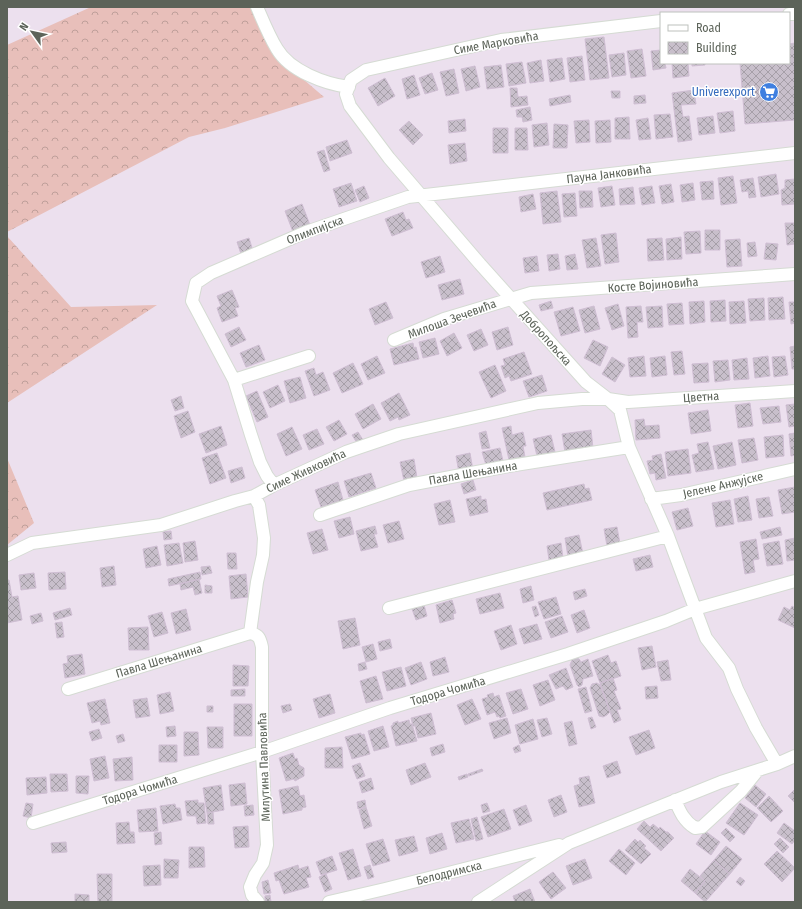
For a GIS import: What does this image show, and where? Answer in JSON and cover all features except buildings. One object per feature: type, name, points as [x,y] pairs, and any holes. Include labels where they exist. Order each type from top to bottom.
[{"type":"street","points":[[257,7],[277,50],[286,59],[317,79],[338,85],[347,91]]},
{"type":"street","name":"Симе Марковића","points":[[347,91],[351,80],[366,70],[502,40],[660,21]]},
{"type":"street","name":"Добропољска","points":[[347,91],[350,106],[389,158],[480,264],[586,382],[620,410],[629,447],[668,536],[695,609]]},
{"type":"street","name":"Пауна Јанковића","points":[[423,196],[795,153]]},
{"type":"street","name":"Олимпијска","points":[[234,380],[192,301],[196,283],[211,273],[306,232],[408,197],[423,196]]},
{"type":"street","name":"Косте Војиновића","points":[[511,298],[531,293],[795,274]]},
{"type":"street","name":"Милоша Зечевића","points":[[394,340],[444,319],[511,298]]},
{"type":"street","points":[[274,485],[267,476],[260,462],[234,380],[309,356]]},
{"type":"street","name":"Цветна","points":[[608,399],[628,402],[795,391]]},
{"type":"street","name":"Симе Живковића","points":[[7,555],[32,543],[161,525],[254,496],[274,485],[346,452],[399,434],[538,403],[608,399]]},
{"type":"street","name":"Павла Шењанина","points":[[320,515],[409,485],[503,467],[629,447]]},
{"type":"street","name":"Јелене Анжујске","points":[[651,499],[681,495],[795,469]]},
{"type":"street","points":[[250,633],[257,582],[263,555],[264,538],[259,505],[254,496]]},
{"type":"street","points":[[389,608],[668,536]]},
{"type":"street","name":"Тодора Чомића","points":[[33,823],[262,752],[390,708],[568,654],[666,621],[695,609],[795,581]]},
{"type":"street","points":[[695,609],[706,638],[729,668],[737,689],[756,728],[777,764]]},
{"type":"street","name":"Павла Шењанина","points":[[68,689],[250,633]]},
{"type":"street","name":"Милутина Павловића","points":[[250,633],[258,635],[262,647],[262,752],[267,845],[263,863],[255,875],[250,887],[252,895],[258,902]]},
{"type":"street","name":"Белодримска","points":[[329,902],[384,890],[569,843],[720,782],[777,764],[795,756]]},
{"type":"street","points":[[675,800],[688,824],[695,828],[702,827],[741,791],[758,770]]},
{"type":"street","name":"Белодримска","points":[[478,902],[569,843]]},
{"type":"green space","points":[[91,7],[255,7],[275,55],[324,97],[225,128],[189,137],[7,232],[7,45]]},
{"type":"green space","points":[[7,236],[71,307],[157,305],[7,403]]},
{"type":"green space","points":[[7,458],[34,523],[7,545]]},
{"type":"place","name":"Univerexport","points":[[769,92]]}]
